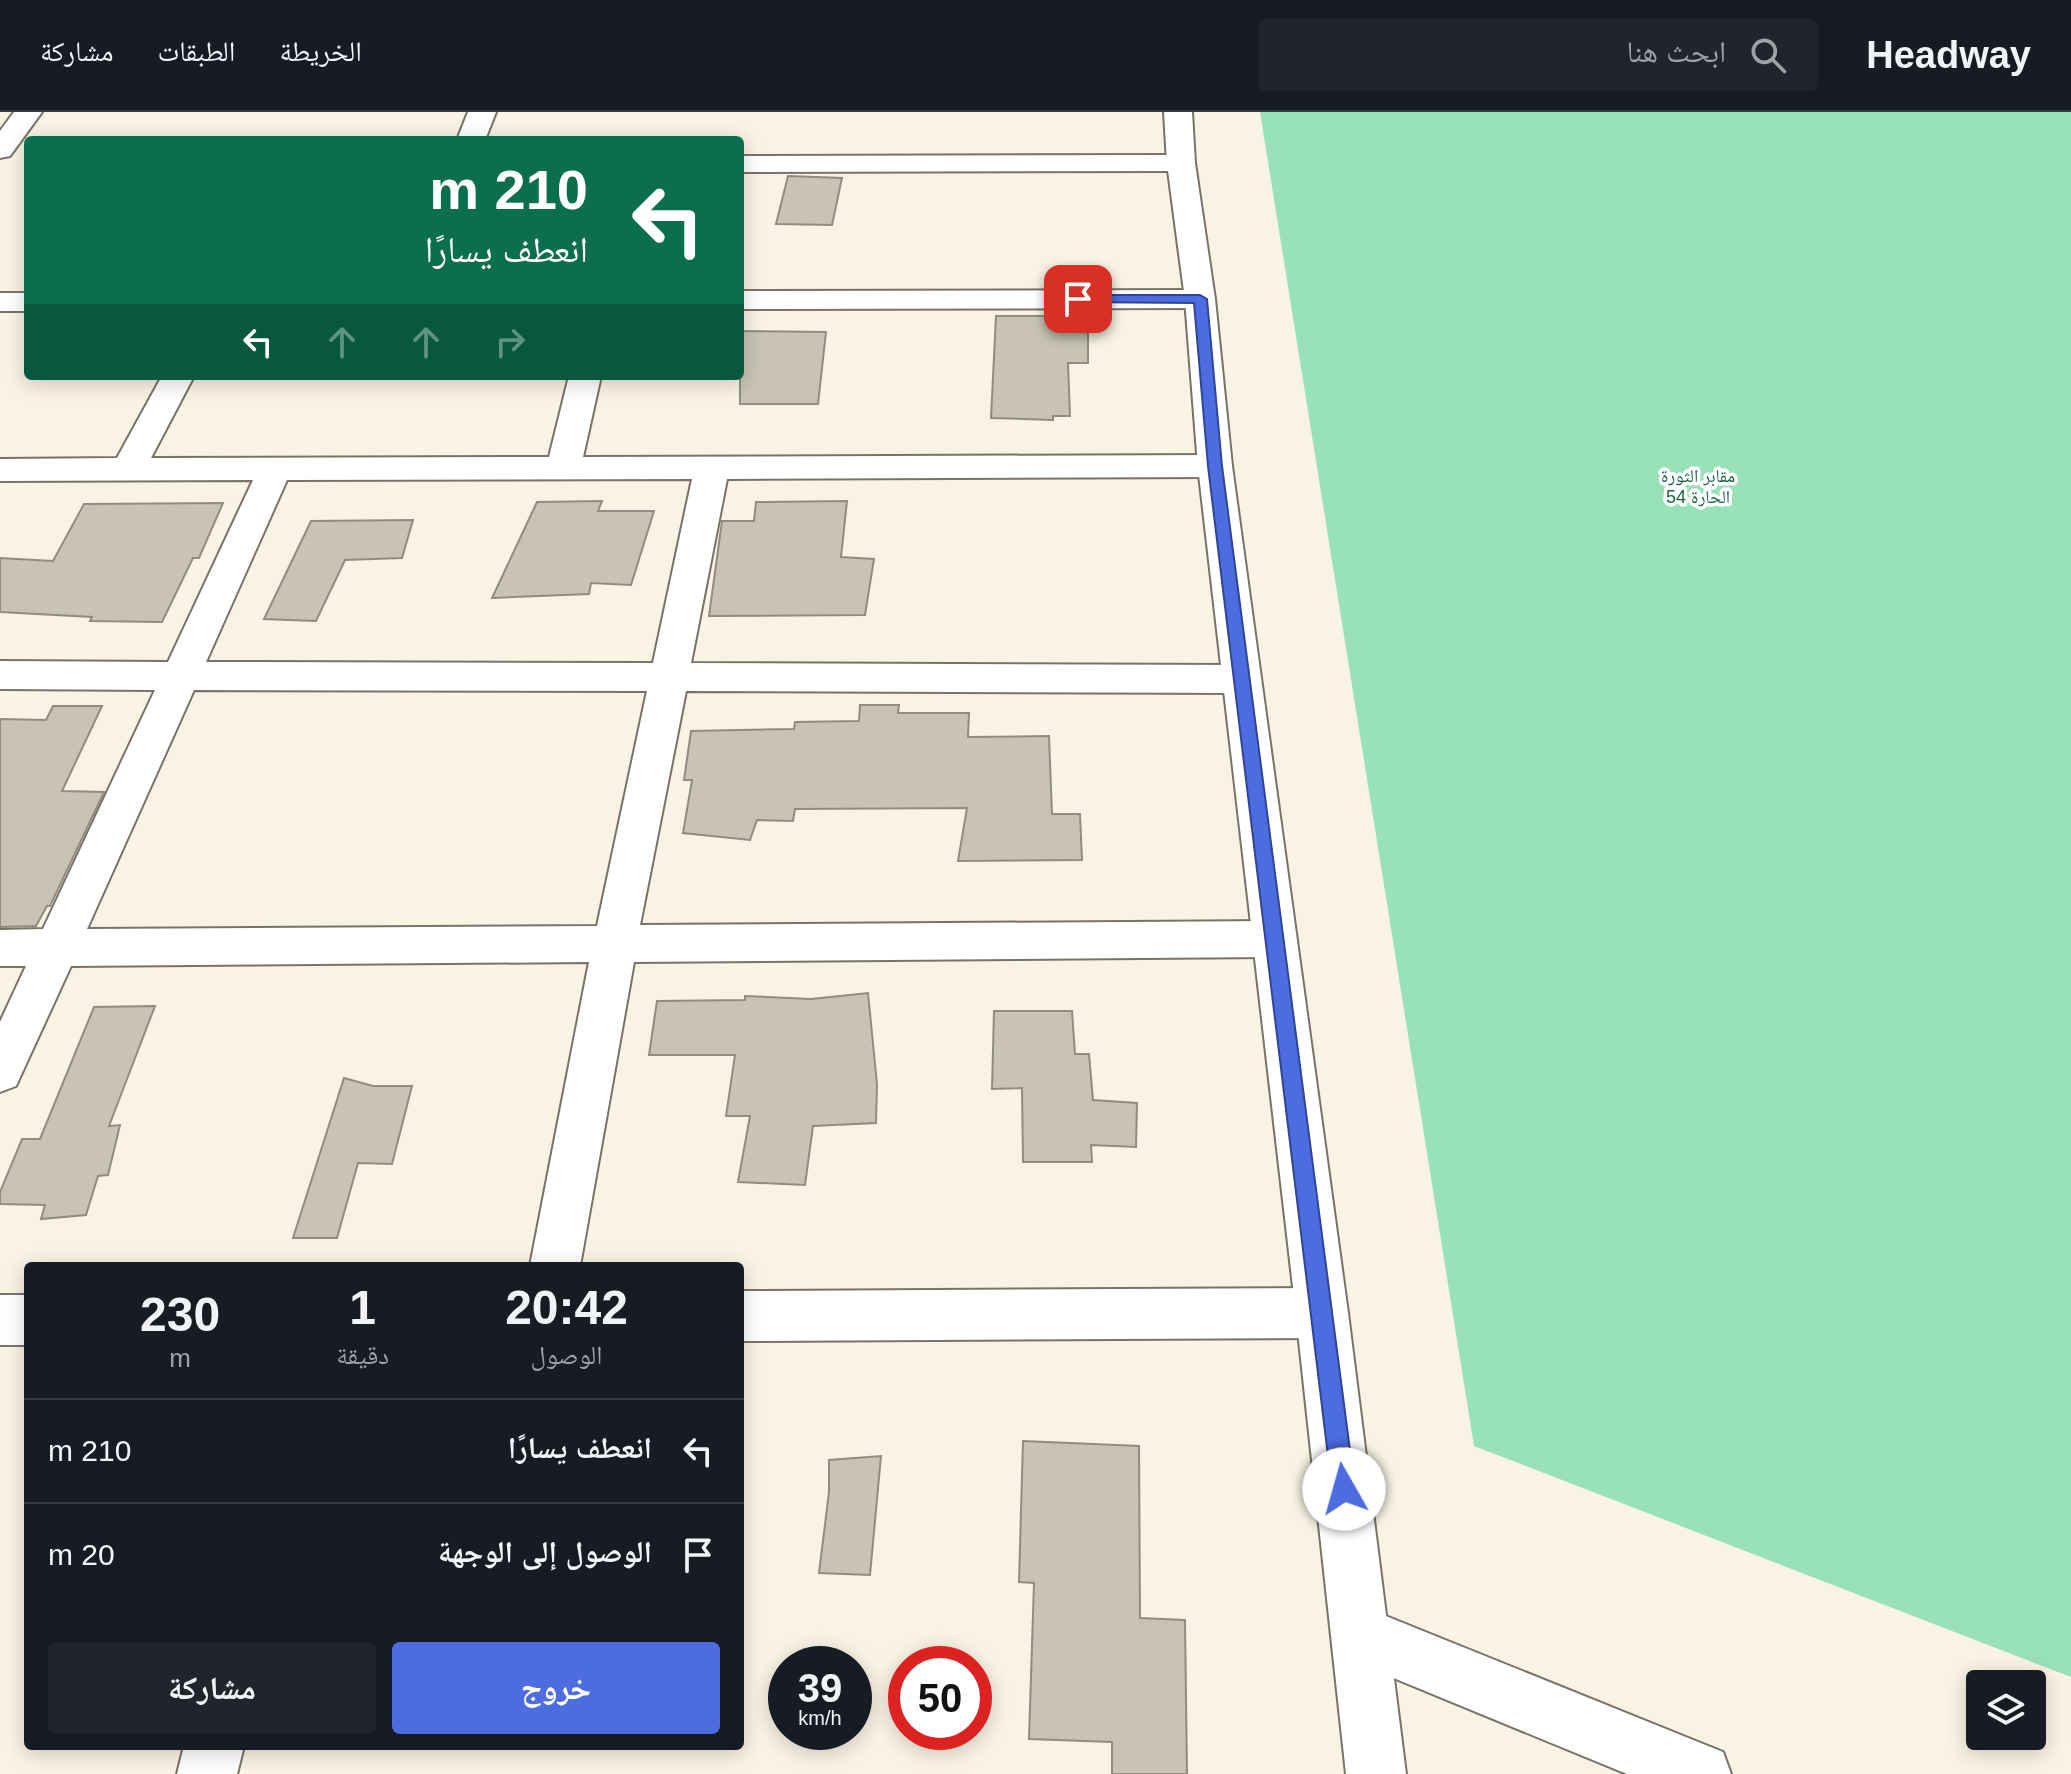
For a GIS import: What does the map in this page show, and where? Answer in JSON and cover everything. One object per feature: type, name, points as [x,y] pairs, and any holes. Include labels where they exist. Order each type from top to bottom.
[{"type":"street","points":[[0,150],[28,112]]},
{"type":"street","points":[[473,136],[482,112]]},
{"type":"street","points":[[1178,112],[1181,163],[1200,299],[1215,466],[1322,1313],[1376,1774]]},
{"type":"street","points":[[744,164],[1181,163]]},
{"type":"street","points":[[0,166],[24,166]]},
{"type":"street","points":[[744,300],[1200,299]]},
{"type":"street","points":[[0,302],[24,302]]},
{"type":"street","points":[[128,469],[176,380]]},
{"type":"street","points":[[563,468],[584,380]]},
{"type":"street","points":[[0,470],[1215,466]]},
{"type":"street","points":[[556,1262],[615,942],[712,467]]},
{"type":"street","points":[[0,1072],[275,469]]},
{"type":"street","points":[[0,675],[1242,679]]},
{"type":"street","points":[[0,948],[1274,939]]},
{"type":"street","points":[[744,1316],[1322,1313]]},
{"type":"street","points":[[0,1320],[24,1320]]},
{"type":"street","points":[[1361,1635],[1701,1774]]},
{"type":"street","points":[[207,1774],[213,1750]]},
{"type":"green space","name":"مقابر الثورة الحارة 54","points":[[1260,112],[2071,112],[2071,1677],[1474,1446]]},
{"type":"building","points":[[788,176],[842,178],[832,225],[776,224]]},
{"type":"building","points":[[996,316],[1088,316],[1088,363],[1068,363],[1070,416],[1053,416],[1053,420],[991,418]]},
{"type":"building","points":[[744,331],[826,332],[818,404],[740,404],[740,380],[744,380]]},
{"type":"building","points":[[602,501],[598,511],[654,511],[631,585],[591,583],[589,594],[492,598],[537,502]]},
{"type":"building","points":[[847,501],[841,557],[874,559],[865,615],[709,616],[722,521],[754,521],[756,502]]},
{"type":"building","points":[[223,503],[199,558],[193,558],[162,622],[90,621],[92,617],[0,612],[0,558],[53,561],[84,504]]},
{"type":"building","points":[[413,520],[402,558],[345,560],[316,621],[264,619],[311,521]]},
{"type":"building","points":[[860,705],[899,705],[898,713],[969,713],[968,737],[1049,736],[1052,814],[1080,814],[1082,860],[958,861],[967,808],[795,809],[793,821],[757,820],[750,840],[683,833],[692,780],[684,780],[691,731],[794,729],[795,722],[859,721]]},
{"type":"building","points":[[53,706],[102,706],[62,791],[104,792],[50,906],[47,906],[36,926],[0,927],[0,719],[46,720]]},
{"type":"building","points":[[868,993],[877,1084],[876,1123],[813,1126],[805,1185],[738,1182],[750,1116],[726,1116],[735,1055],[649,1055],[657,1001],[745,1000],[745,996],[811,999]]},
{"type":"building","points":[[155,1006],[109,1126],[120,1125],[108,1175],[98,1176],[86,1215],[41,1219],[45,1205],[0,1204],[0,1192],[22,1139],[40,1139],[94,1007]]},
{"type":"building","points":[[994,1011],[1072,1011],[1075,1054],[1089,1054],[1093,1100],[1137,1103],[1136,1147],[1091,1145],[1092,1162],[1023,1162],[1022,1088],[992,1089]]},
{"type":"building","points":[[344,1078],[373,1086],[412,1086],[392,1164],[358,1163],[337,1238],[293,1238]]},
{"type":"building","points":[[1023,1441],[1139,1446],[1140,1618],[1185,1620],[1187,1774],[1112,1774],[1112,1742],[1029,1739],[1034,1583],[1019,1582]]},
{"type":"building","points":[[881,1456],[870,1575],[819,1573],[829,1492],[829,1460]]},
{"type":"route","points":[[1078,299],[1200,299],[1215,466],[1344,1489]]}]
